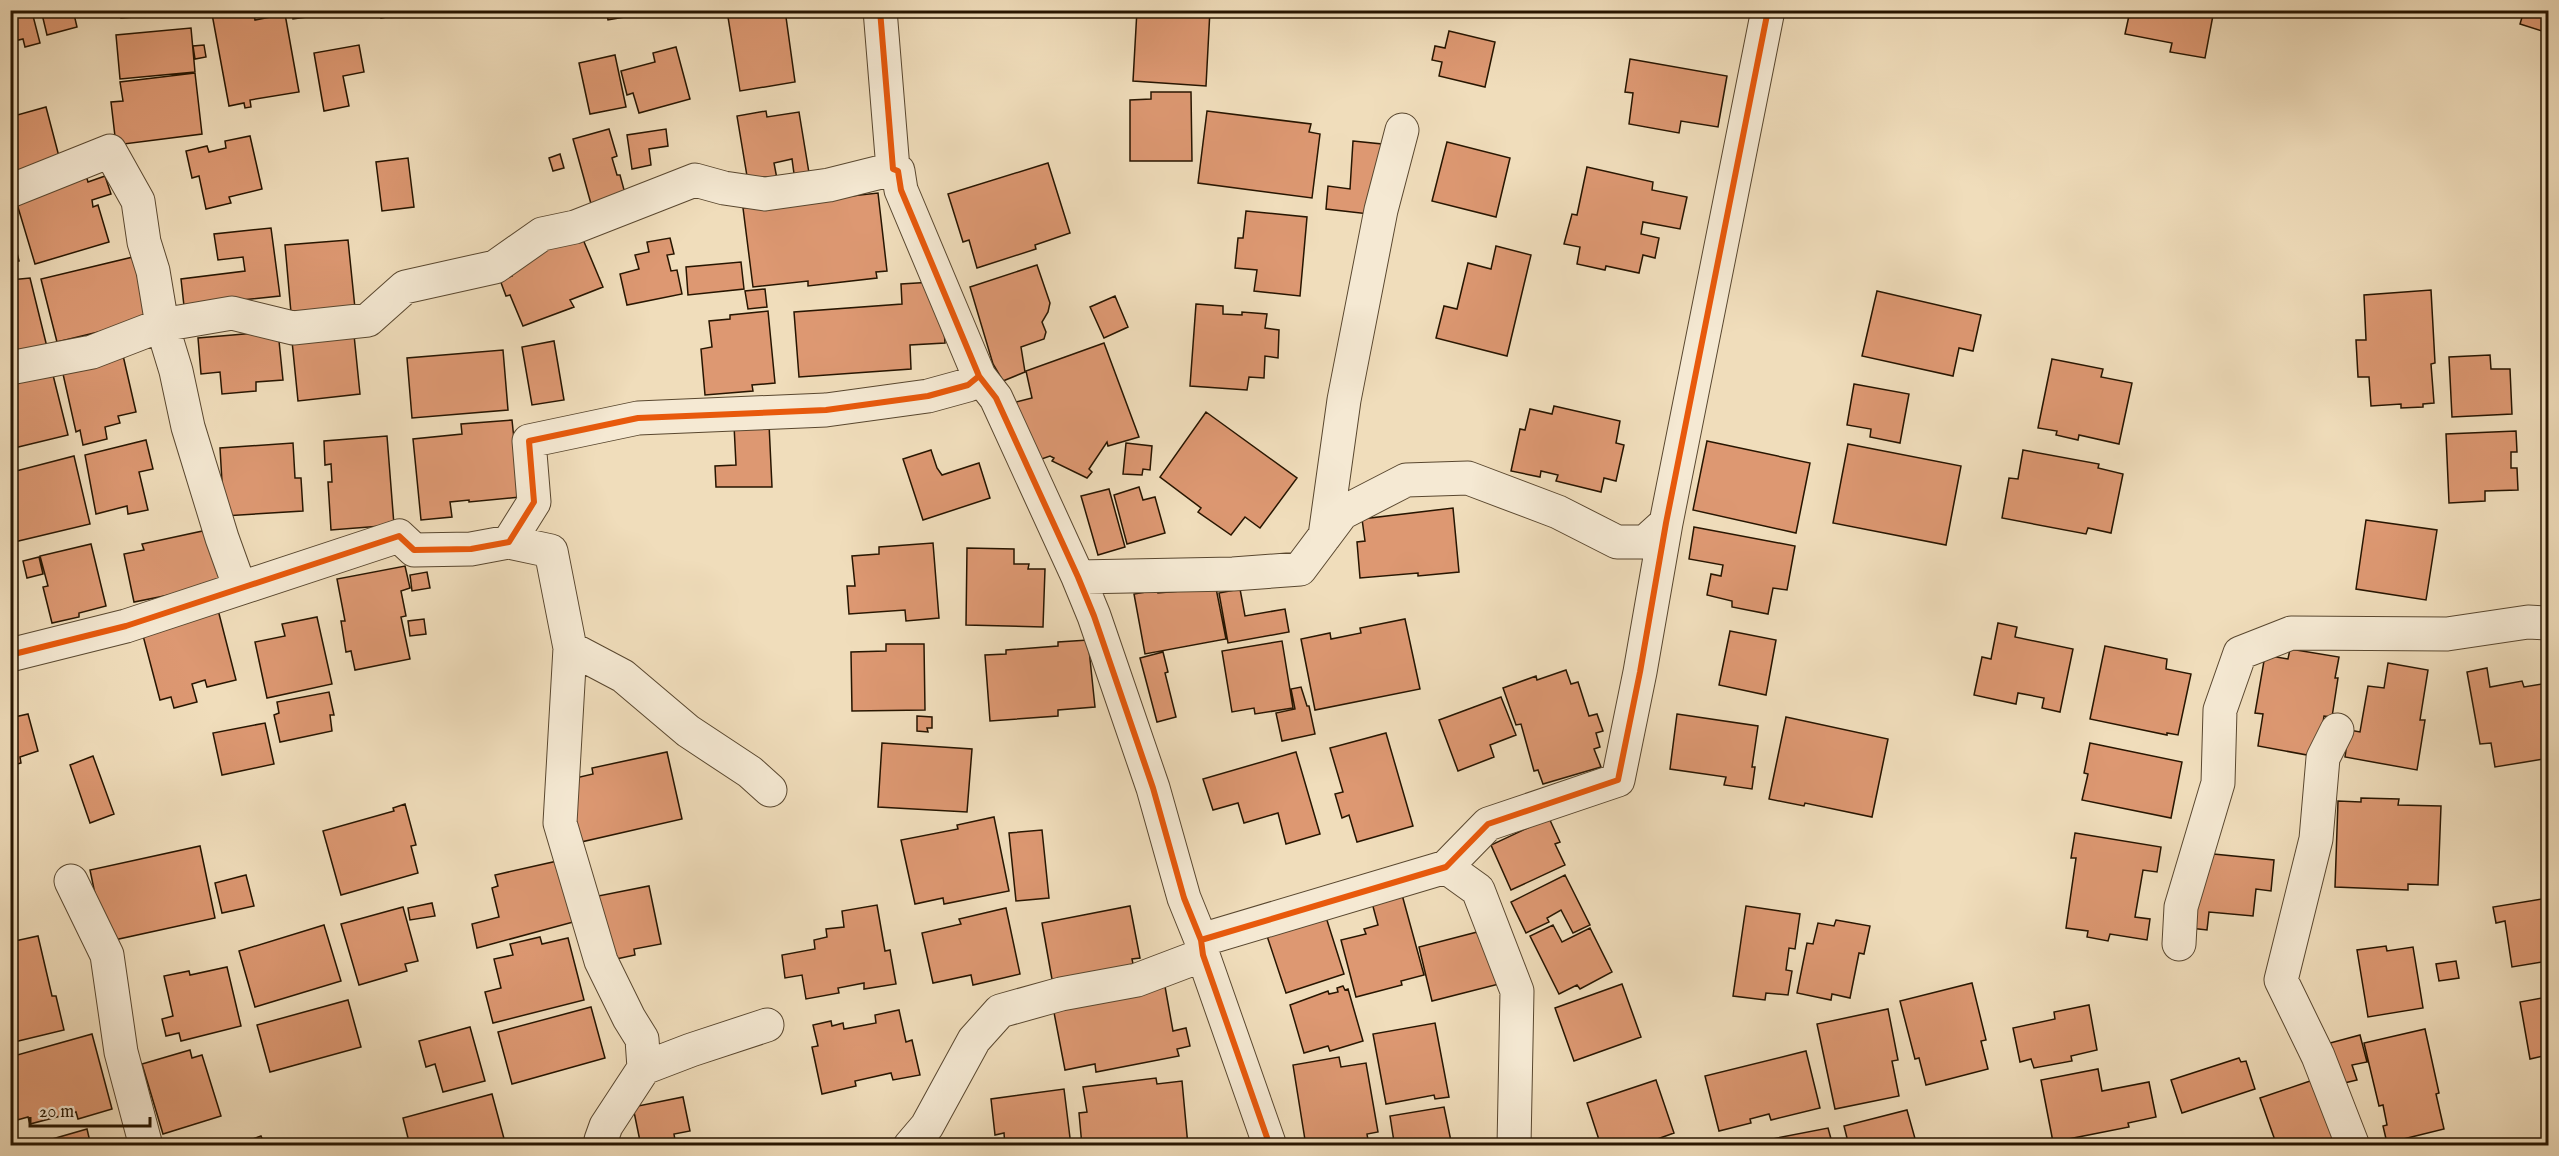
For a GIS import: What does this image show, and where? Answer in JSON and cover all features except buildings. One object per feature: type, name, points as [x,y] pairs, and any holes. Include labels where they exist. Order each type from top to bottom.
[{"type":"street","points":[[880,10],[893,169]]},
{"type":"street","points":[[910,1146],[927,1126],[974,1040],[1000,1011],[1061,994],[1137,980],[1202,947],[1446,867],[1488,824],[1617,780],[1768,10]]},
{"type":"street","points":[[1324,536],[1347,389],[1381,210],[1402,130]]},
{"type":"street","points":[[10,191],[110,151],[138,201],[144,242],[153,271],[162,324],[176,371],[196,457],[240,588]]},
{"type":"street","points":[[10,368],[92,352],[162,324],[232,313],[293,328],[368,320],[405,287],[495,267],[542,234],[574,227],[694,180],[724,188],[765,194],[829,185],[893,169],[898,171],[901,190],[979,376],[996,398],[1078,577],[1153,788],[1184,898],[1270,1146]]},
{"type":"street","points":[[509,542],[534,502],[529,441],[638,418],[826,410],[928,396],[968,385],[979,376]]},
{"type":"street","points":[[1078,577],[1233,574],[1300,569],[1342,513],[1406,480],[1468,478],[1558,512],[1617,542],[1645,542],[1666,523]]},
{"type":"street","points":[[10,655],[126,626],[399,536],[414,550],[471,549],[509,542],[551,551],[570,648],[560,824],[601,961],[642,1039],[644,1068],[606,1126],[601,1140],[604,1146]]},
{"type":"street","points":[[2179,944],[2181,907],[2218,783],[2220,710],[2240,653],[2290,633],[2447,634],[2528,622],[2548,623]]},
{"type":"street","points":[[570,648],[623,676],[688,730],[750,772],[770,790]]},
{"type":"street","points":[[2337,730],[2323,758],[2316,839],[2281,980],[2318,1056],[2353,1146]]},
{"type":"street","points":[[1446,867],[1478,890],[1517,991],[1514,1146]]},
{"type":"street","points":[[71,881],[107,956],[121,1052],[146,1146]]},
{"type":"street","points":[[644,1068],[766,1025]]},
{"type":"cycle path","points":[[880,10],[893,169],[898,171],[901,190],[979,376],[996,398],[1094,616],[1153,788],[1184,898],[1201,940],[1203,955],[1270,1146]]},
{"type":"cycle path","points":[[1201,940],[1446,867],[1488,824],[1618,780],[1666,523],[1768,10]]},
{"type":"cycle path","points":[[10,655],[126,626],[399,536],[414,550],[471,549],[509,542],[534,502],[529,441],[638,418],[826,410],[928,396],[968,385],[979,376]]}]
